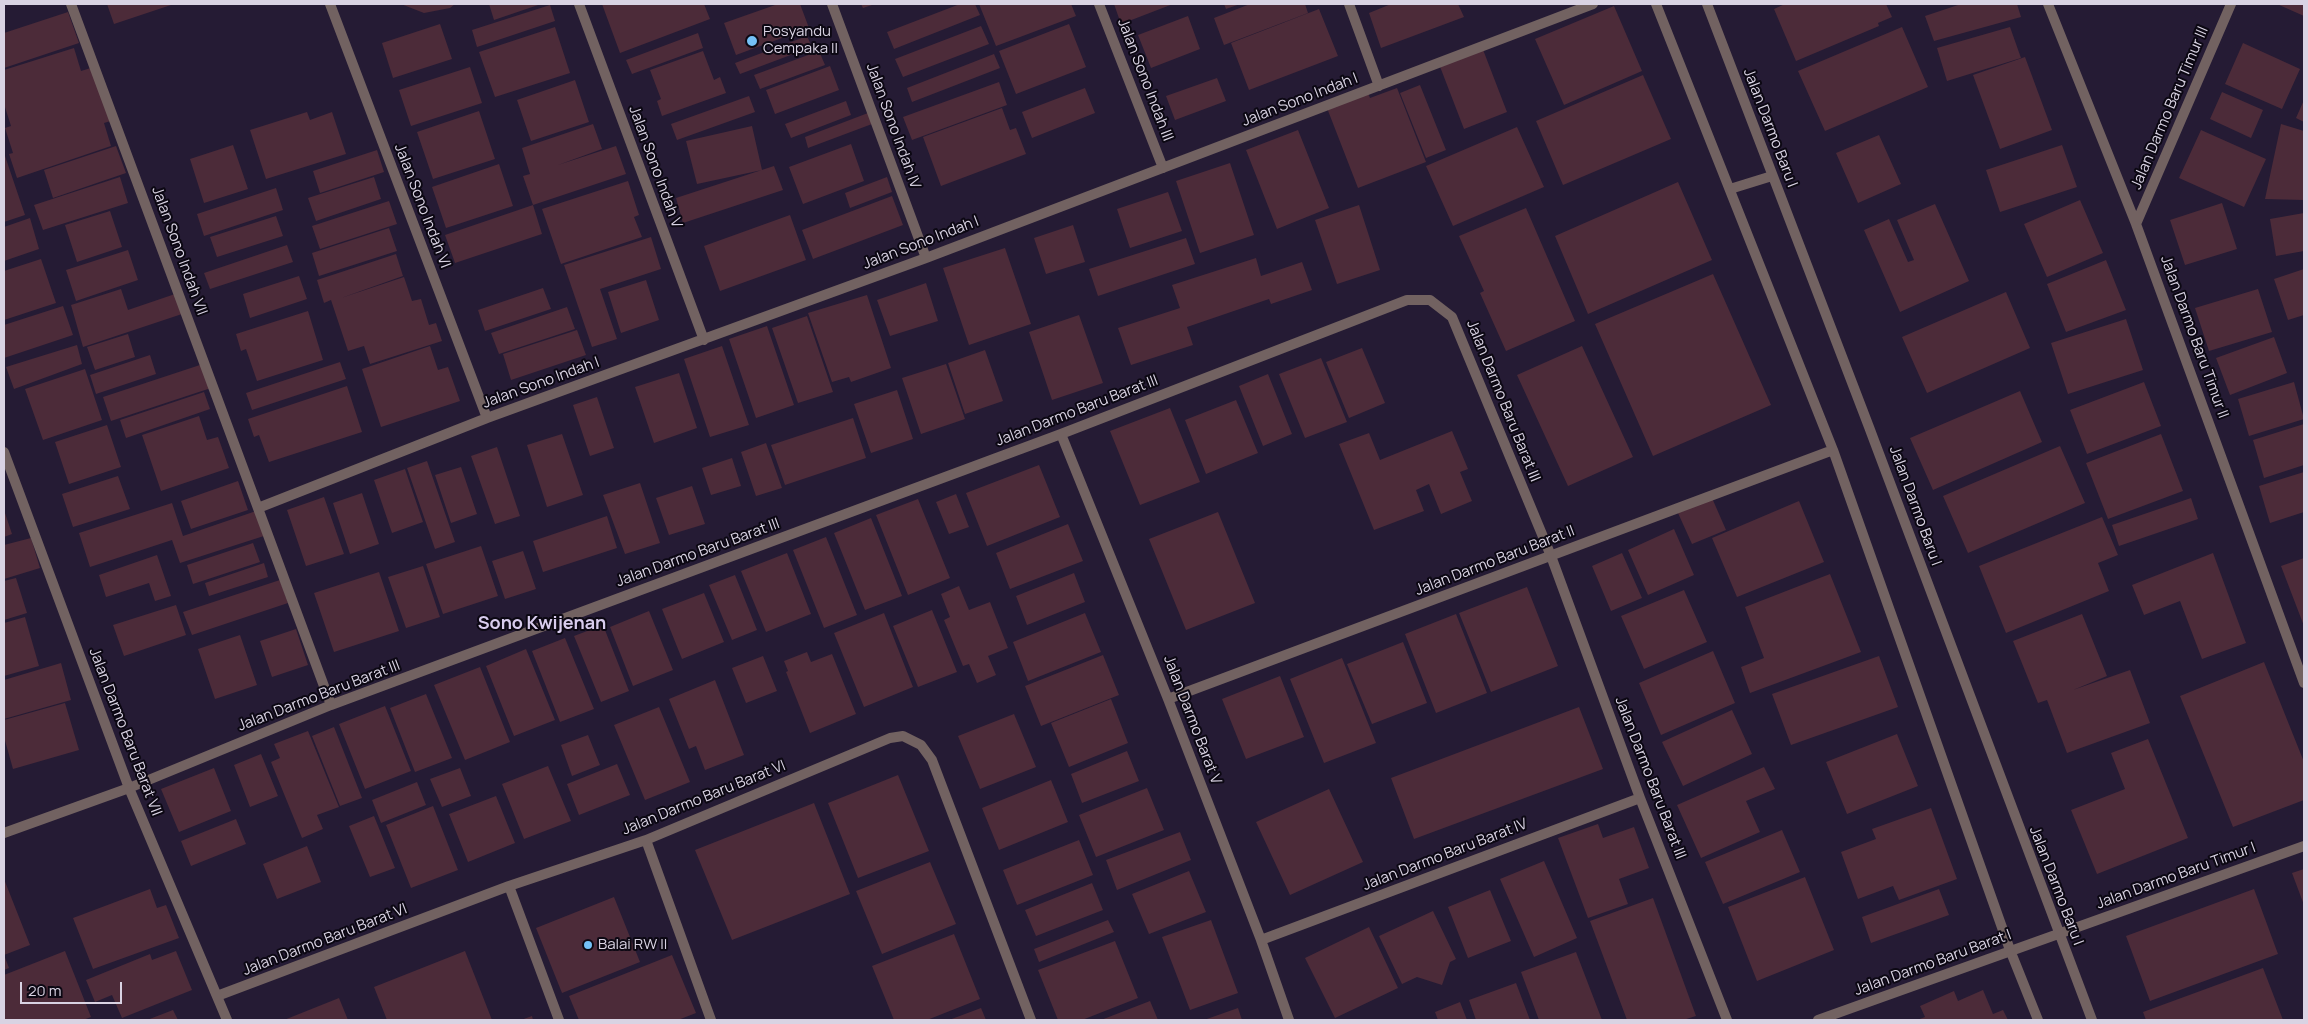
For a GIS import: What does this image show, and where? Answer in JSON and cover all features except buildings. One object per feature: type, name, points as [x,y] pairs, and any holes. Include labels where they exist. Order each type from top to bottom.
[{"type":"street","name":"Jalan Sono Indah VII","points":[[71,4],[331,705]]},
{"type":"street","name":"Jalan Sono Indah VI","points":[[330,4],[487,418]]},
{"type":"street","name":"Jalan Sono Indah V","points":[[579,4],[704,340]]},
{"type":"street","name":"Jalan Sono Indah IV","points":[[832,4],[926,258]]},
{"type":"street","name":"Jalan Sono Indah III","points":[[1099,4],[1163,168]]},
{"type":"street","points":[[1349,4],[1379,86]]},
{"type":"street","name":"Jalan Sono Indah I","points":[[258,508],[487,418],[926,258],[1593,4]]},
{"type":"street","points":[[1656,4],[1833,450],[2010,950],[2038,1020]]},
{"type":"street","name":"Jalan Darmo Baru I","points":[[1707,4],[1869,427],[2092,1020]]},
{"type":"street","name":"Jalan Darmo Baru Timur II","points":[[2048,4],[2136,224],[2304,683]]},
{"type":"street","name":"Jalan Darmo Baru Timur III","points":[[2136,224],[2231,4]]},
{"type":"street","points":[[1730,189],[1772,176]]},
{"type":"street","name":"Jalan Darmo Baru Barat III","points":[[4,833],[129,788],[331,705],[1061,434],[1407,300],[1430,300],[1452,317],[1551,556],[1640,798],[1727,1020]]},
{"type":"street","name":"Jalan Darmo Barat V","points":[[1061,434],[1168,699],[1261,940],[1289,1020]]},
{"type":"street","name":"Jalan Darmo Baru Barat II","points":[[1168,699],[1833,450]]},
{"type":"street","name":"Jalan Darmo Baru Barat VII","points":[[4,452],[129,788],[227,1020]]},
{"type":"street","name":"Jalan Darmo Baru Barat VI","points":[[217,996],[509,886],[646,840],[890,738],[903,736],[912,739],[927,751],[932,760],[1031,1020]]},
{"type":"street","name":"Jalan Darmo Baru Barat IV","points":[[1261,940],[1640,798]]},
{"type":"street","points":[[646,840],[711,1018],[699,1020]]},
{"type":"street","name":"Jalan Darmo Baru Timur I","points":[[2059,935],[2304,846]]},
{"type":"street","points":[[509,886],[560,1020]]},
{"type":"street","name":"Jalan Darmo Baru Barat I","points":[[1818,1020],[2010,950],[2059,935]]},
{"type":"place","name":"Posyandu Cempaka II","points":[[752,41]]},
{"type":"place","name":"Balai RW II","points":[[588,945]]},
{"type":"district","name":"Sono Kwijenan","points":[[542,624]]}]
